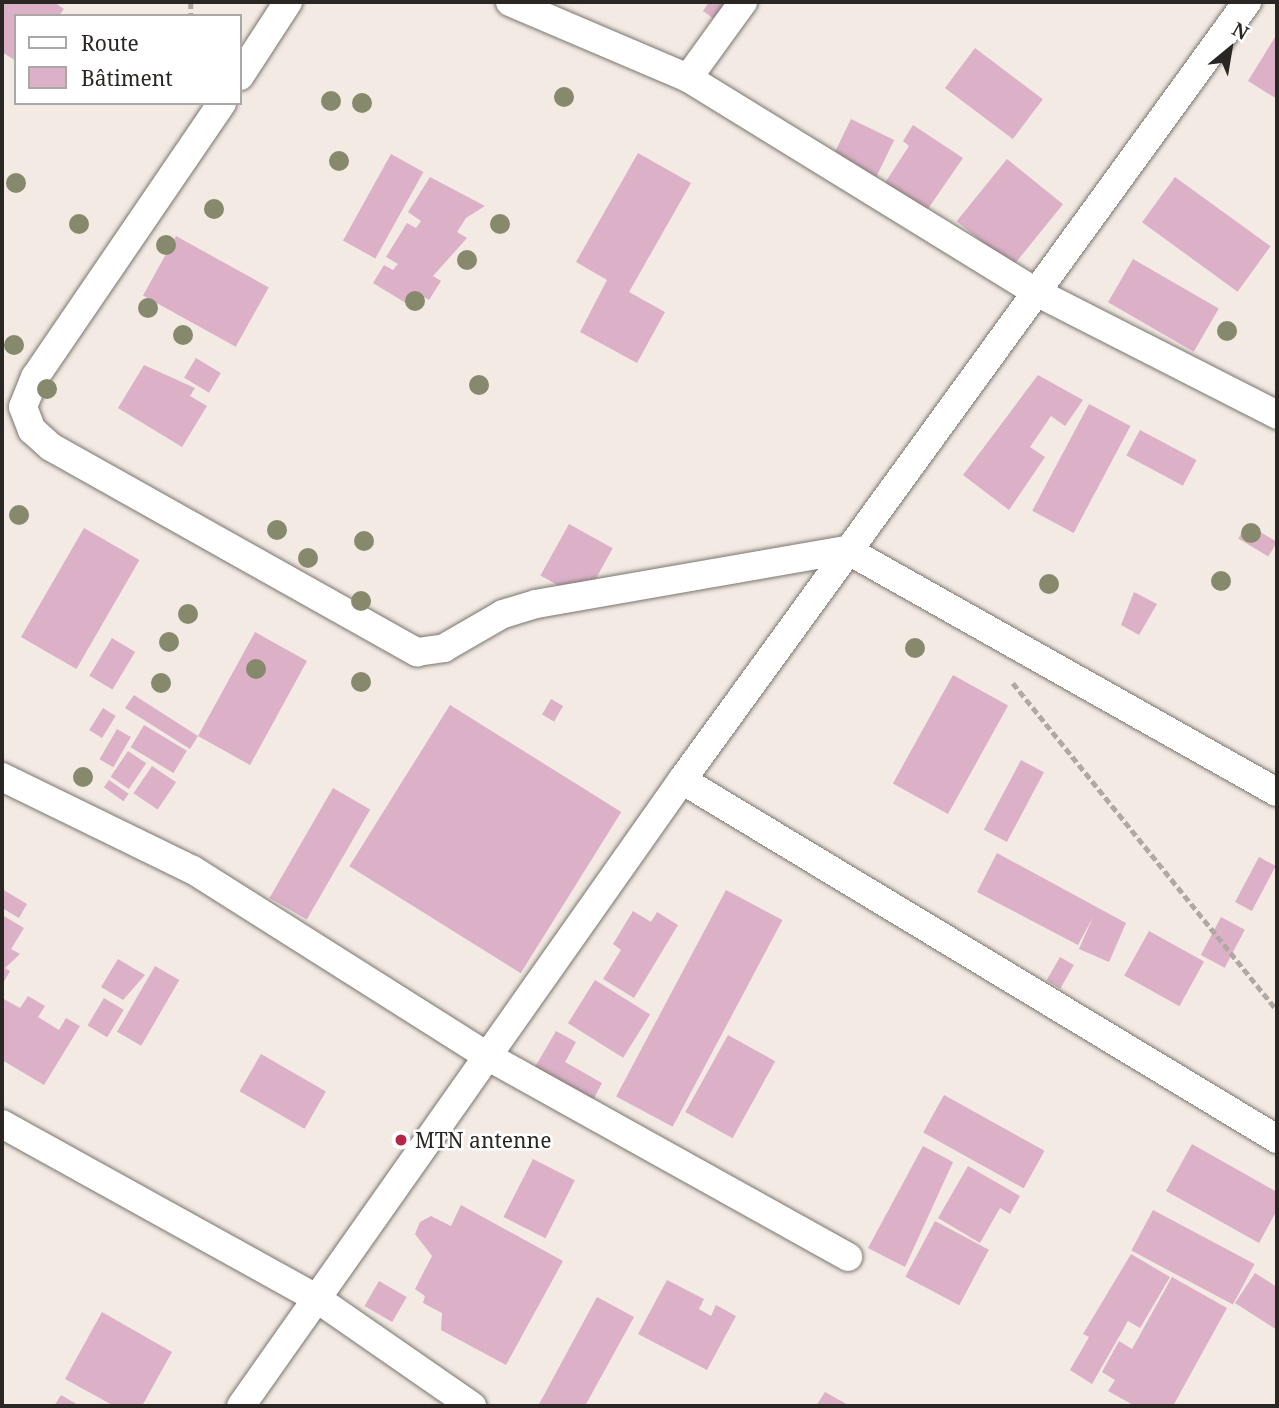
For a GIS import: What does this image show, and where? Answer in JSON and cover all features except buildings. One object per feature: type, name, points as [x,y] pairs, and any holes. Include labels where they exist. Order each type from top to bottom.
[{"type":"street","points":[[242,73],[288,2]]},
{"type":"street","points":[[510,2],[688,78],[1036,292],[1277,415]]},
{"type":"street","points":[[688,78],[743,2]]},
{"type":"street","points":[[241,1406],[682,780],[1247,2]]},
{"type":"street","points":[[221,105],[35,377],[23,407],[32,430],[51,447],[417,652],[444,648],[536,604],[847,550],[1277,792]]},
{"type":"street","points":[[2,776],[193,870],[489,1056],[848,1257]]},
{"type":"street","points":[[682,780],[1277,1139]]},
{"type":"street","points":[[2,1124],[316,1298],[472,1406]]},
{"type":"path","points":[[1009,678],[1277,1010]]},
{"type":"place","name":"MTN antenne","points":[[401,1140]]}]
